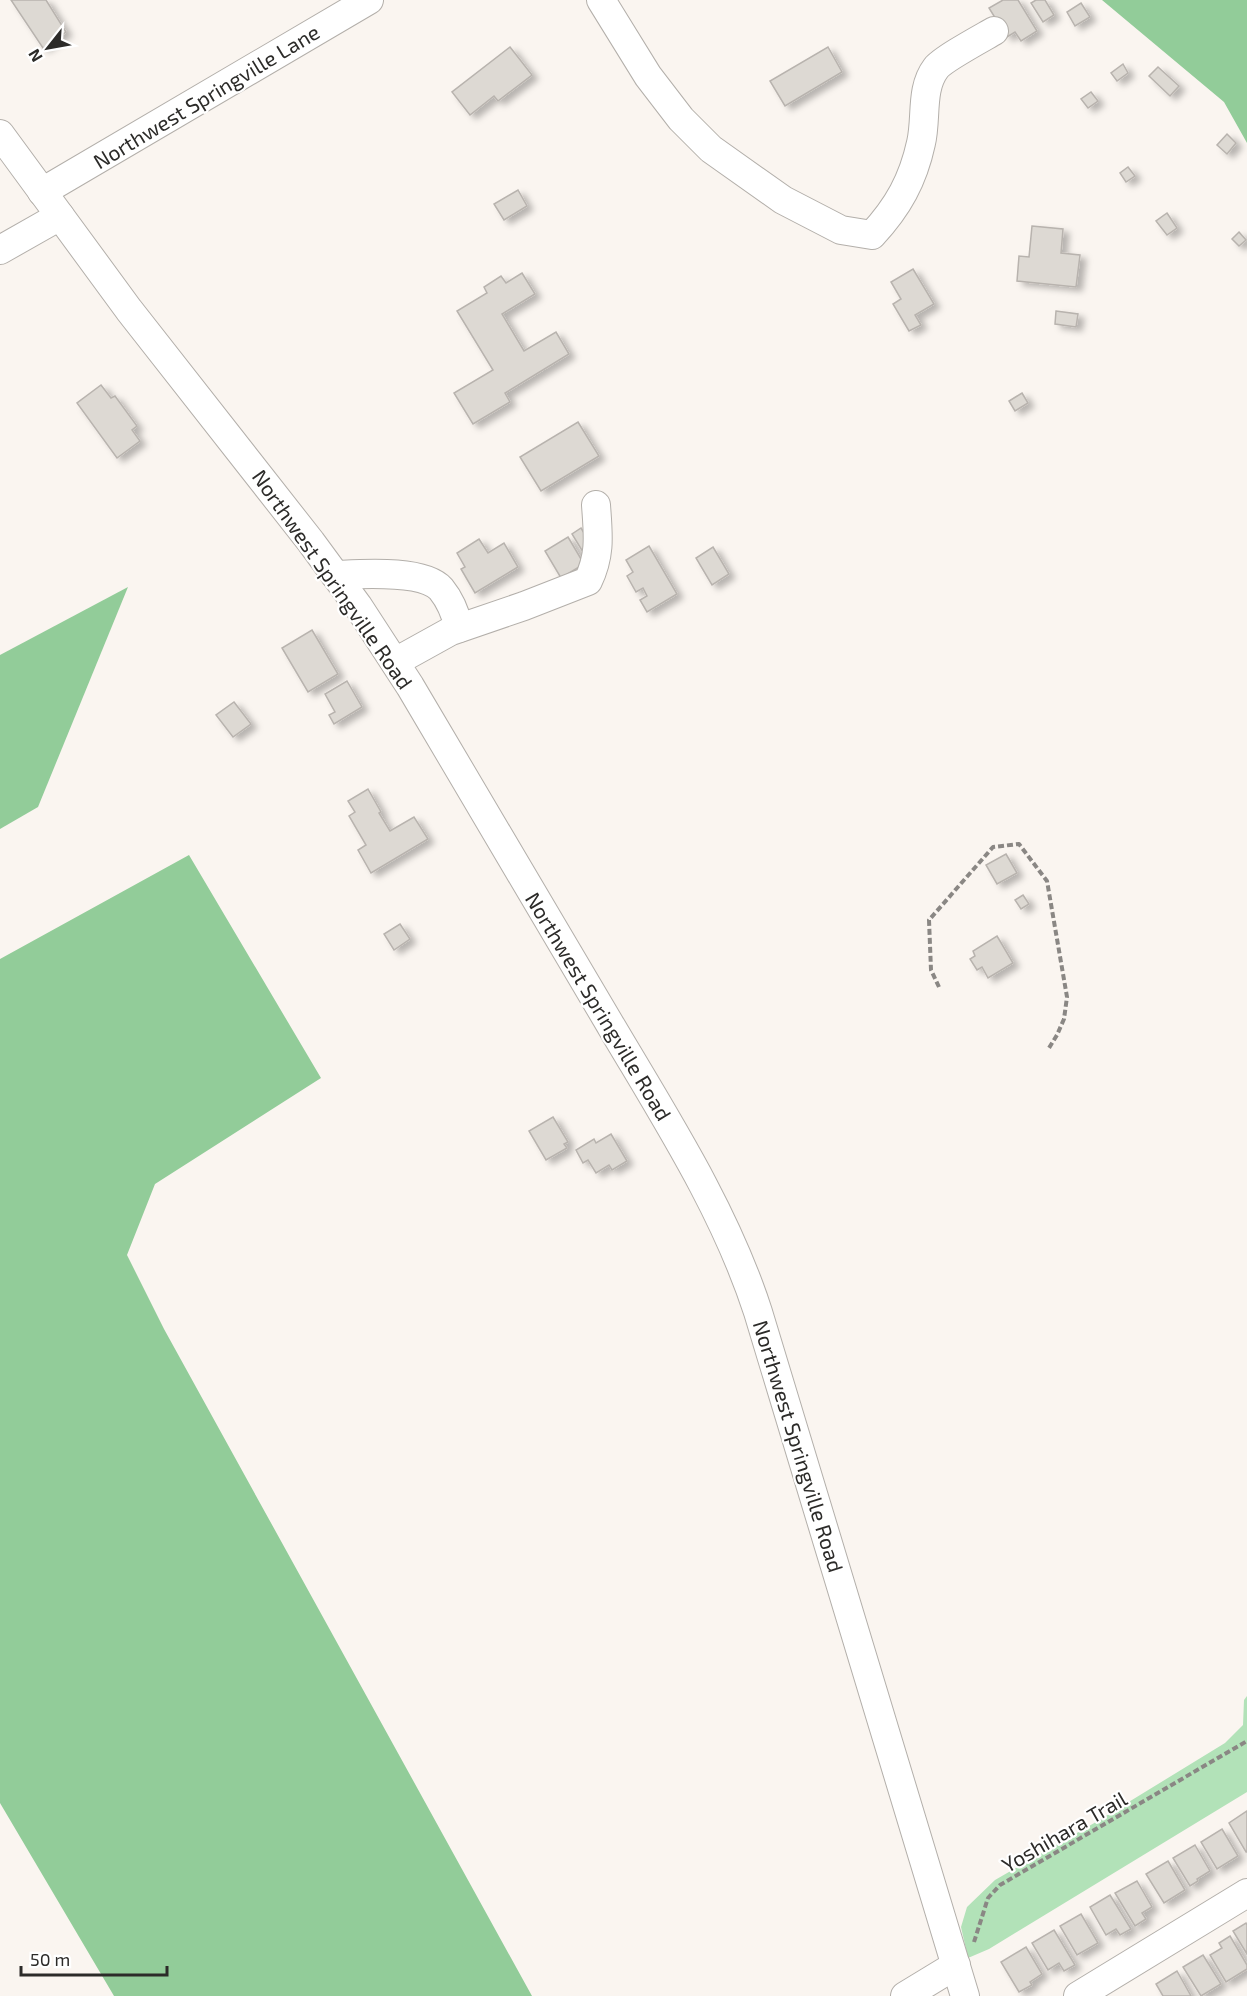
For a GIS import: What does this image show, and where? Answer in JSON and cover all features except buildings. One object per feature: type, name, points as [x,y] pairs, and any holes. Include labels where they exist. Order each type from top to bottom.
[{"type":"street","name":"Northwest Springville Lane","points":[[42,192],[369,0]]},
{"type":"street","points":[[601,0],[648,76],[681,119],[711,149],[783,200],[842,230],[872,235],[891,214],[910,181],[922,142],[924,104],[929,79],[937,65],[994,31]]},
{"type":"street","name":"Northwest Springville Road","points":[[0,134],[129,310],[260,474],[335,575],[395,662],[669,1124],[725,1226],[758,1312],[966,1958],[965,1996]]},
{"type":"street","points":[[0,250],[60,216]]},
{"type":"street","points":[[395,662],[451,631],[588,581],[597,556],[596,505]]},
{"type":"street","points":[[335,575],[402,574],[423,580],[440,588],[456,615],[459,628]]},
{"type":"street","points":[[1086,1994],[1247,1893]]},
{"type":"street","points":[[905,1996],[966,1958]]},
{"type":"path","points":[[939,987],[931,970],[929,920],[993,847],[1019,844],[1047,881],[1067,997],[1064,1019],[1049,1048]]},
{"type":"path","name":"Yoshihara Trail","points":[[966,1958],[988,1898],[1000,1885],[1247,1741]]},
{"type":"green space","points":[[1102,0],[1247,0],[1247,143],[1224,102]]},
{"type":"green space","points":[[128,587],[38,807],[0,829],[0,655]]},
{"type":"green space","points":[[189,855],[321,1078],[155,1184],[127,1255],[164,1329],[532,1996],[114,1996],[0,1803],[0,959]]},
{"type":"green space","points":[[1247,1696],[1247,1792],[989,1949],[968,1958],[961,1927],[967,1907],[995,1880],[1096,1822],[1225,1743],[1243,1725],[1244,1700]]}]
